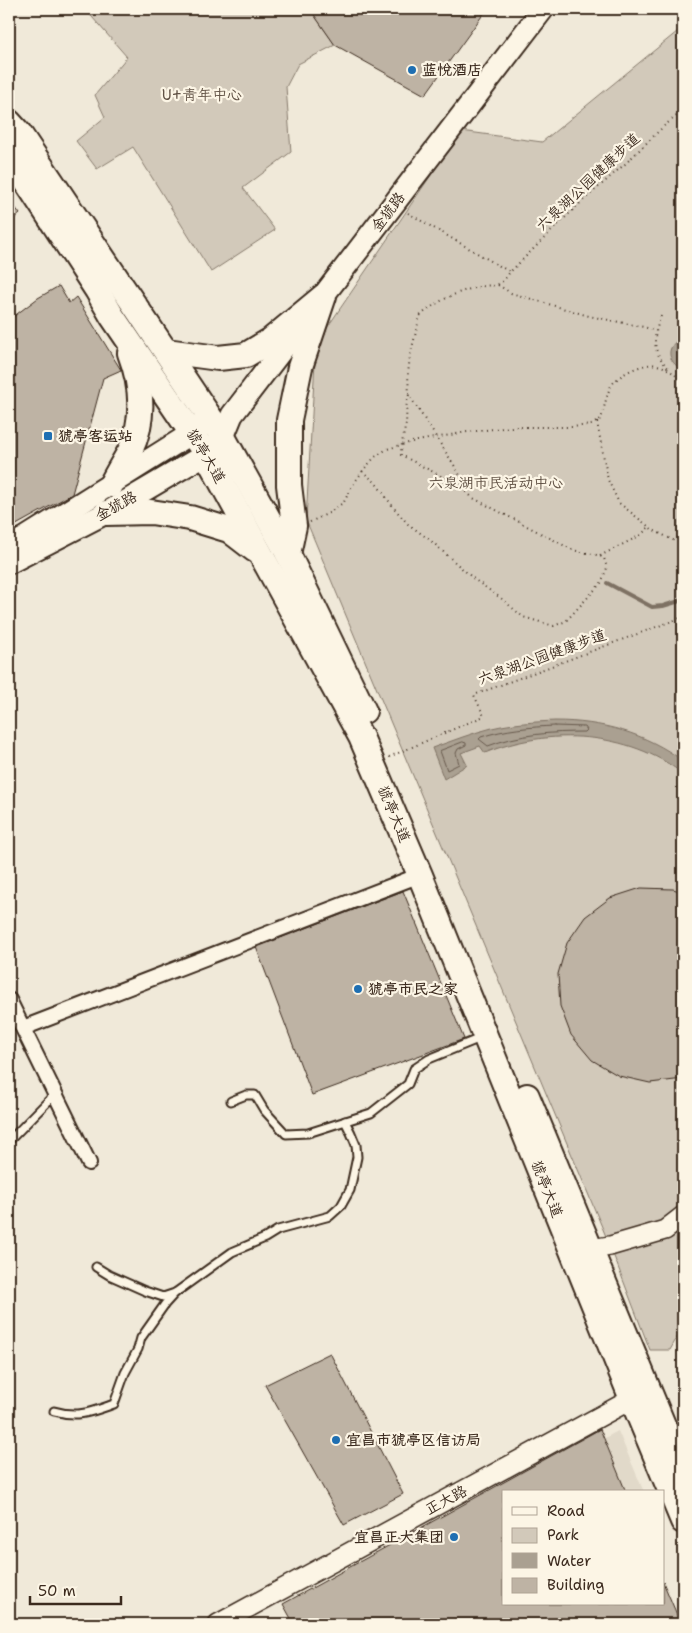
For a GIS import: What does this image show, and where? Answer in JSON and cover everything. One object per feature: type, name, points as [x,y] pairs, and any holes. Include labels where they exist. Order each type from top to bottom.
[{"type":"highway","name":"猇亭大道","points":[[9,122],[19,133],[166,350],[222,423],[387,758],[590,1249],[683,1521]]},
{"type":"highway","name":"猇亭大道","points":[[9,155],[112,316],[206,454],[264,557],[361,738],[420,875],[485,1036],[640,1395],[683,1473]]},
{"type":"highway","points":[[166,350],[218,358],[246,355],[271,340],[324,296]]},
{"type":"highway","points":[[288,554],[294,526],[289,485],[289,420],[300,367],[324,296]]},
{"type":"highway","points":[[111,484],[138,431],[140,412],[140,393],[136,369],[112,316]]},
{"type":"highway","points":[[106,513],[151,512],[190,518],[229,530],[264,557]]},
{"type":"main road","name":"金猇路","points":[[9,562],[106,513],[206,454],[222,423],[324,296],[543,9]]},
{"type":"main road","name":"金猇路","points":[[9,547],[192,433],[222,423]]},
{"type":"main road","points":[[590,1249],[610,1246],[665,1230],[683,1216]]},
{"type":"main road","name":"正大路","points":[[218,1624],[640,1395]]},
{"type":"street","points":[[23,1028],[420,875]]},
{"type":"street","points":[[9,1000],[89,1162]]},
{"type":"lane","points":[[231,1101],[246,1095],[255,1095],[264,1110],[286,1134],[308,1133],[371,1113],[408,1084],[414,1069],[429,1059],[485,1036]]},
{"type":"lane","points":[[9,1141],[55,1094]]},
{"type":"lane","points":[[54,1412],[68,1415],[79,1414],[114,1404],[125,1373],[138,1349],[141,1338],[175,1293],[232,1252],[265,1238],[278,1230],[330,1216],[341,1206],[350,1190],[357,1157],[356,1145],[345,1121]]},
{"type":"lane","points":[[96,1267],[109,1275],[163,1297],[175,1293]]},
{"type":"path","name":"六泉湖公园健康步道","points":[[497,285],[503,282],[510,272],[578,205],[683,111]]},
{"type":"path","points":[[401,209],[510,272]]},
{"type":"path","points":[[649,527],[641,535],[600,556],[573,550],[472,498],[456,484],[401,455],[401,446],[409,395],[408,374],[410,356],[420,316],[442,300],[455,294],[497,285],[511,293],[564,309],[656,331]]},
{"type":"path","points":[[661,316],[654,342],[658,355],[683,382]]},
{"type":"path","points":[[294,526],[329,513],[344,502],[362,471],[375,457],[387,449],[436,437],[512,427],[592,425],[601,419],[610,388],[620,376],[636,368],[656,364],[671,370]]},
{"type":"path","points":[[409,395],[462,479],[466,491]]},
{"type":"path","points":[[597,422],[608,480],[619,503],[649,527],[683,545]]},
{"type":"path","name":"六泉湖公园健康步道","points":[[362,471],[375,482],[408,524],[430,540],[475,580],[523,616],[554,626],[566,621],[601,582],[607,568],[604,558],[600,556]]},
{"type":"path","name":"六泉湖公园健康步道","points":[[387,758],[484,716],[474,695],[683,617]]},
{"type":"shaded area","points":[[618,1431],[643,1490],[507,1490]]},
{"type":"green space","name":"U+青年中心","points":[[85,9],[310,9],[335,45],[298,64],[286,87],[291,152],[243,188],[275,230],[211,272],[133,147],[97,169],[76,141],[105,117],[95,95],[127,57]]},
{"type":"green space","name":"六泉湖市民活动中心","points":[[683,27],[683,1327],[670,1350],[650,1350],[610,1246],[306,520],[316,344],[461,131],[542,142]]},
{"type":"water","points":[[683,337],[683,370],[673,362],[670,354],[673,345]]},
{"type":"water","points":[[555,721],[606,726],[638,736],[669,751],[683,761],[683,774],[662,760],[638,749],[613,742],[561,737],[535,739],[485,753],[480,746],[461,753],[467,765],[444,779],[432,748],[492,728]]},
{"type":"building","name":"蓝悦酒店","points":[[310,9],[487,9],[425,95],[335,45]]},
{"type":"building","points":[[9,199],[20,214],[9,223]]},
{"type":"building","name":"猇亭客运站","points":[[59,286],[69,303],[76,297],[121,370],[103,378],[72,494],[9,529],[9,320],[38,298]]},
{"type":"building","points":[[641,888],[673,889],[683,892],[683,1079],[650,1083],[619,1076],[592,1060],[571,1035],[560,1006],[558,974],[567,943],[585,917],[610,898]]},
{"type":"building","name":"猇亭市民之家","points":[[403,891],[464,1039],[312,1095],[256,947]]},
{"type":"building","name":"宜昌市猇亭区信访局","points":[[330,1353],[403,1494],[344,1525],[265,1385]]},
{"type":"building","name":"宜昌正大集团","points":[[600,1429],[625,1490],[502,1490],[502,1606],[664,1606],[664,1584],[681,1624],[294,1624],[283,1604]]},
{"type":"waterway","points":[[607,583],[652,607],[683,600]]},
{"type":"place","name":"蓝悦酒店","points":[[412,70]]},
{"type":"place","name":"猇亭客运站","points":[[48,436]]},
{"type":"place","name":"猇亭市民之家","points":[[358,989]]},
{"type":"place","name":"宜昌市猇亭区信访局","points":[[336,1440]]},
{"type":"place","name":"宜昌正大集团","points":[[454,1537]]}]
